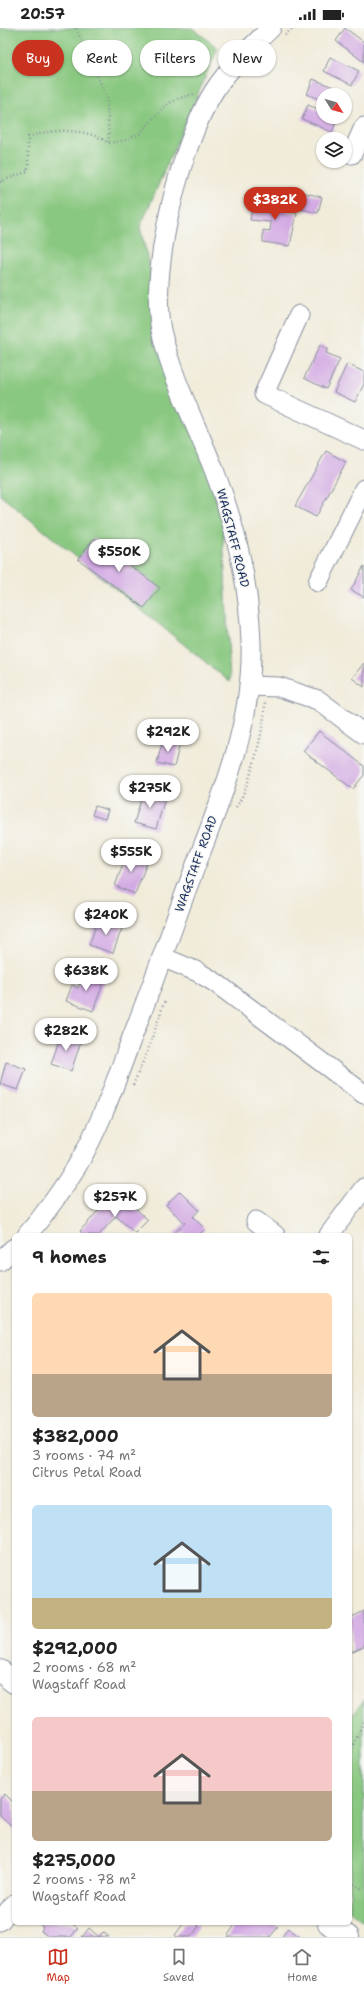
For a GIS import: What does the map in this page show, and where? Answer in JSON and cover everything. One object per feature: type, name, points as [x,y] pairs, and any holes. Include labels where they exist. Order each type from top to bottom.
[{"type":"highway","points":[[0,1671],[12,1680]]},
{"type":"highway","points":[[332,1925],[348,1937]]},
{"type":"street","name":"WAGSTAFF ROAD","points":[[30,1233],[77,1165],[103,1114],[162,958],[240,738],[249,686],[251,642],[247,594],[228,509],[215,472],[168,354],[158,307],[159,275],[174,194],[188,150],[213,93],[237,63],[271,28]]},
{"type":"street","points":[[352,154],[364,127]]},
{"type":"street","points":[[299,316],[264,394],[364,440]]},
{"type":"street","points":[[318,582],[364,489]]},
{"type":"street","points":[[249,686],[280,687],[318,700],[364,734]]},
{"type":"street","points":[[162,958],[198,972],[216,984],[364,1094]]},
{"type":"street","points":[[330,1233],[364,1188]]},
{"type":"street","points":[[256,1221],[271,1233]]},
{"type":"street","points":[[0,1262],[12,1250]]},
{"type":"street","points":[[0,1921],[12,1906]]},
{"type":"path","points":[[76,28],[107,98],[109,143]]},
{"type":"path","points":[[0,182],[28,171],[28,137],[42,132],[85,132],[100,137],[109,143],[126,140],[140,133],[166,105],[177,99],[194,94],[213,93]]},
{"type":"path","points":[[131,1088],[148,1050],[167,994]]},
{"type":"path","points":[[352,1748],[364,1722]]},
{"type":"path","points":[[352,1883],[364,1890]]},
{"type":"green space","points":[[0,28],[192,28],[208,40],[140,40],[140,76],[206,76],[140,227],[175,376],[222,509],[230,682],[0,495]]},
{"type":"green space","points":[[210,42],[218,48],[210,66]]},
{"type":"green space","points":[[364,1700],[364,1922],[352,1913],[352,1715]]},
{"type":"building","points":[[345,28],[364,42],[364,62],[336,41]]},
{"type":"building","points":[[330,57],[359,71],[352,85],[324,71]]},
{"type":"building","points":[[313,79],[336,88],[316,88],[316,98],[307,94]]},
{"type":"building","points":[[308,105],[316,108],[316,124],[335,124],[332,132],[302,119]]},
{"type":"building","points":[[305,193],[322,197],[318,213],[301,209]]},
{"type":"building","points":[[253,200],[288,204],[287,212],[297,213],[290,246],[263,242],[263,230],[270,231],[271,222],[250,220]]},
{"type":"building","points":[[320,345],[328,349],[326,353],[340,359],[326,389],[304,378]]},
{"type":"building","points":[[347,364],[364,372],[364,384],[355,402],[334,392]]},
{"type":"building","points":[[326,451],[346,462],[316,517],[295,506]]},
{"type":"building","points":[[94,538],[160,588],[144,608],[78,559]]},
{"type":"building","points":[[364,566],[364,597],[351,590]]},
{"type":"building","points":[[364,663],[364,687],[352,678]]},
{"type":"building","points":[[319,731],[364,766],[364,775],[353,789],[303,751]]},
{"type":"building","points":[[163,739],[180,743],[174,767],[157,763]]},
{"type":"building","points":[[144,789],[166,795],[156,829],[134,823]]},
{"type":"building","points":[[95,806],[108,810],[105,819],[92,815]]},
{"type":"building","points":[[127,853],[148,860],[135,894],[115,886]]},
{"type":"building","points":[[98,920],[122,928],[113,953],[89,945]]},
{"type":"building","points":[[83,973],[104,981],[93,1011],[66,1001],[72,985],[78,988]]},
{"type":"building","points":[[62,1032],[82,1039],[71,1071],[51,1064]]},
{"type":"building","points":[[6,1062],[26,1069],[18,1090],[0,1084]]},
{"type":"building","points":[[180,1191],[199,1210],[193,1217],[205,1229],[201,1233],[174,1233],[185,1223],[166,1205]]},
{"type":"building","points":[[122,1196],[148,1220],[135,1233],[116,1216],[101,1233],[82,1233],[80,1231],[106,1202],[112,1208]]},
{"type":"building","points":[[364,1611],[364,1646],[352,1652],[352,1617]]},
{"type":"building","points":[[5,1794],[12,1801],[12,1827],[0,1816],[0,1799]]},
{"type":"building","points":[[40,1925],[74,1925],[78,1928],[71,1937],[49,1937],[41,1931],[43,1927]]},
{"type":"building","points":[[182,1925],[199,1926],[191,1937],[177,1937],[175,1935]]},
{"type":"building","points":[[235,1925],[276,1925],[278,1927],[270,1937],[227,1937]]},
{"type":"building","points":[[89,1928],[99,1937],[82,1937]]},
{"type":"building","points":[[288,1928],[300,1937],[282,1937]]},
{"type":"building","points":[[103,1932],[109,1937],[99,1937]]}]
